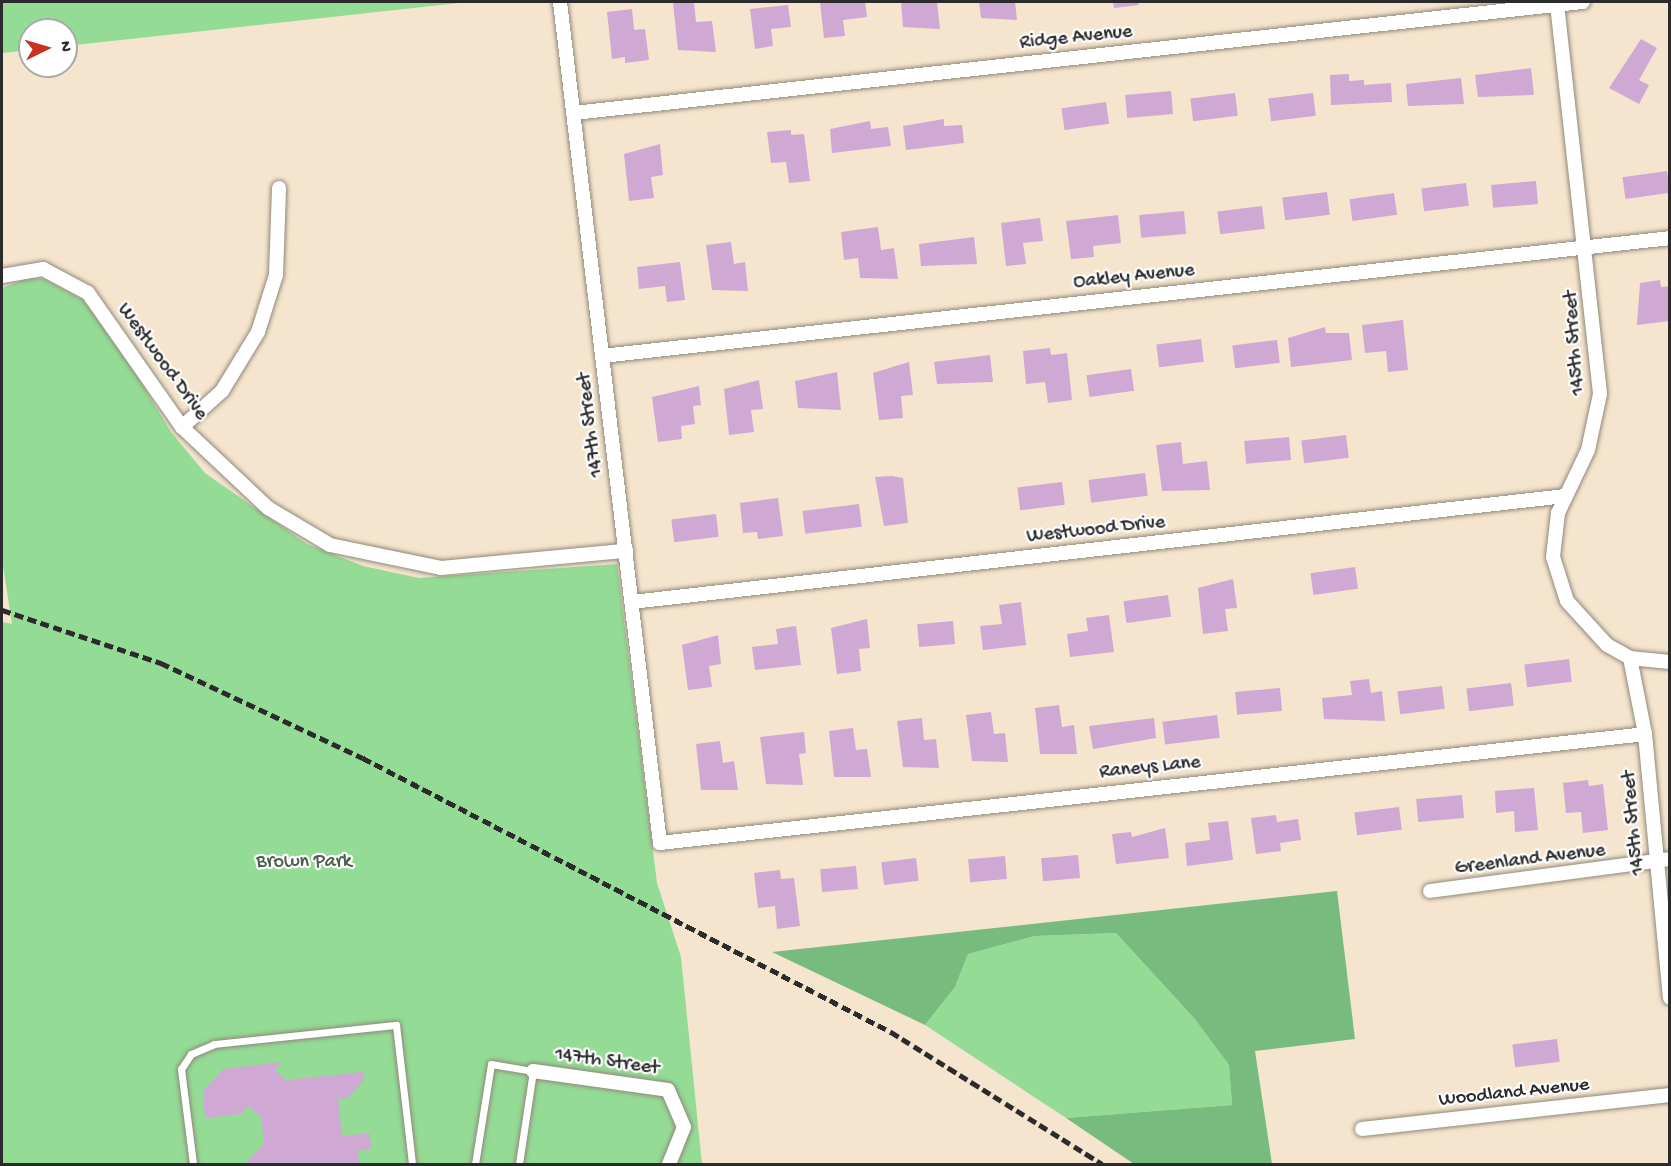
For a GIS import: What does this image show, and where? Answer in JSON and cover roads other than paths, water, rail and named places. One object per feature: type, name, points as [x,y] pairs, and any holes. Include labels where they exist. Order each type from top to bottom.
[{"type":"street","name":"147th Street","points":[[560,2],[660,843]]},
{"type":"street","name":"Ridge Avenue","points":[[574,113],[1582,2]]},
{"type":"street","name":"145th Street","points":[[1557,4],[1586,247],[1600,394],[1588,450],[1565,496],[1553,558],[1567,601],[1585,625],[1630,658],[1645,734],[1663,861],[1670,998]]},
{"type":"street","points":[[182,427],[222,391],[258,332],[276,275],[279,188]]},
{"type":"street","name":"Oakley Avenue","points":[[602,356],[1670,238]]},
{"type":"street","name":"Westwood Drive","points":[[2,276],[43,269],[88,293],[182,427],[268,508],[330,545],[441,568],[626,551]]},
{"type":"street","name":"Westwood Drive","points":[[632,602],[1565,496]]},
{"type":"street","points":[[1630,658],[1670,662]]},
{"type":"street","name":"Raneys Lane","points":[[660,843],[1645,734]]},
{"type":"street","name":"Greenland Avenue","points":[[1430,891],[1663,861]]},
{"type":"street","name":"147th Street","points":[[533,1071],[668,1090],[684,1127],[669,1164]]},
{"type":"street","name":"Woodland Avenue","points":[[1362,1129],[1670,1095]]},
{"type":"lane","points":[[193,1164],[181,1069],[191,1054],[214,1044],[396,1025],[412,1164]]},
{"type":"lane","points":[[475,1164],[491,1064],[533,1071],[519,1164]]},
{"type":"railway","points":[[2,610],[161,663],[363,758],[891,1032],[1102,1164]]},
{"type":"park label","name":"Brown Park","points":[[304,862]]}]
